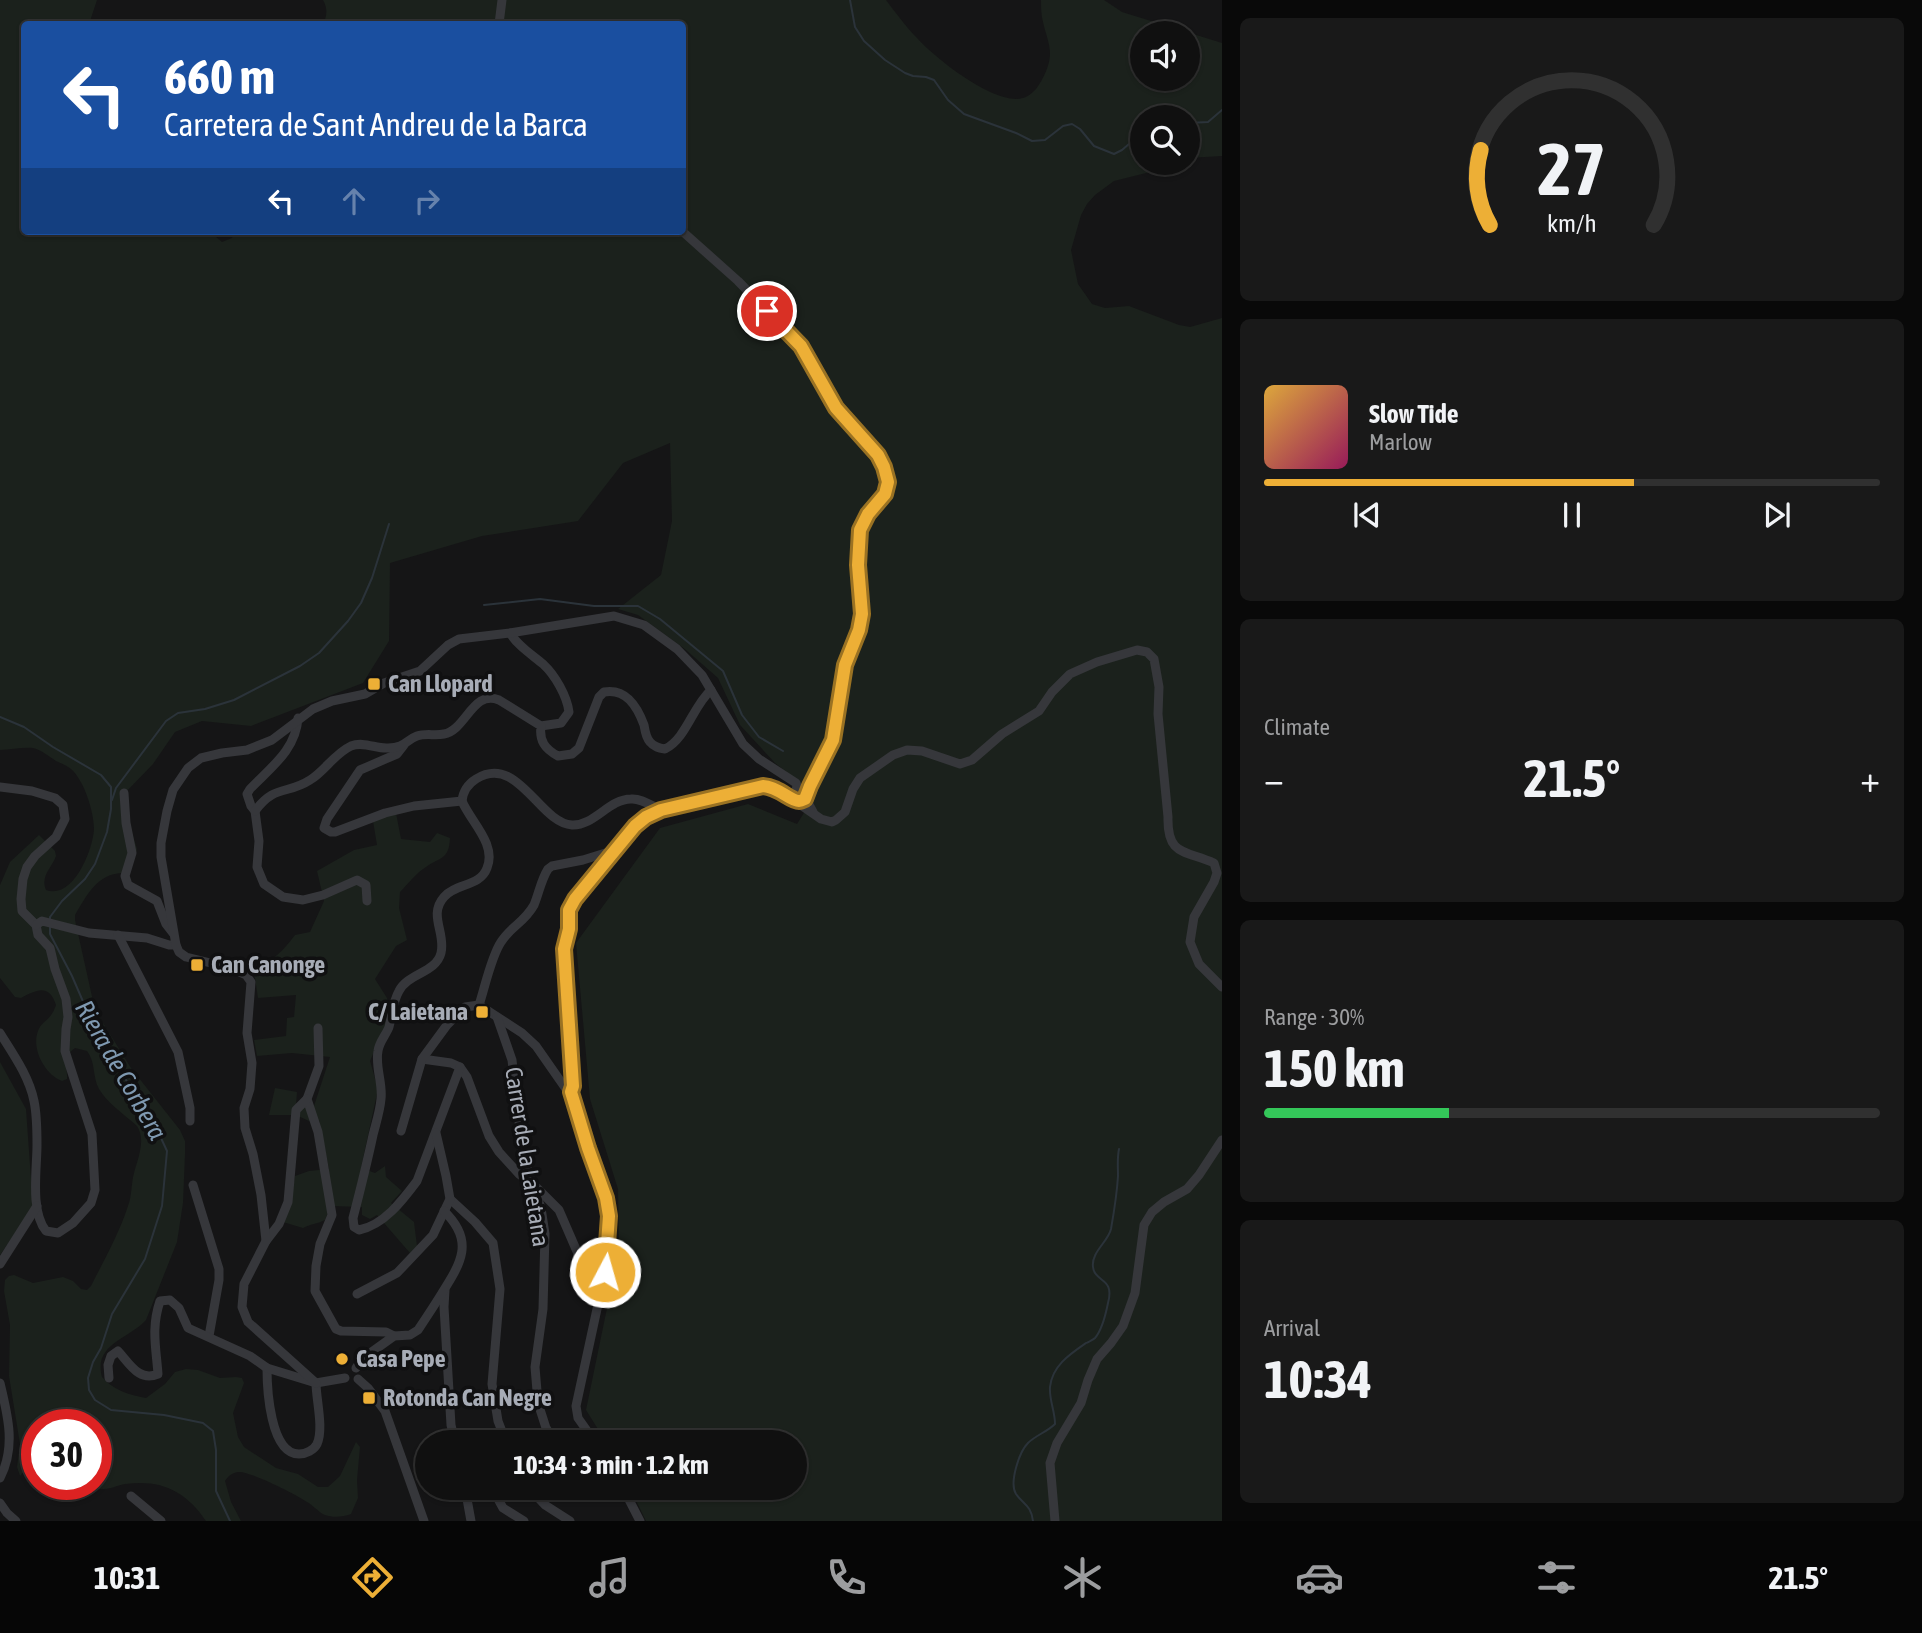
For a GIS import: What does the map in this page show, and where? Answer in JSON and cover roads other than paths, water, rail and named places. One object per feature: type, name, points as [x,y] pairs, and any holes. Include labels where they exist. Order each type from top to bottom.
[{"type":"street","points":[[499,21],[502,0]]},
{"type":"street","points":[[686,235],[738,281],[801,346],[836,408],[878,455],[887,474],[885,494],[868,514],[860,530],[860,622],[845,665],[833,740],[807,795]]},
{"type":"street","points":[[266,1241],[261,1195],[245,1128],[244,1108],[250,1089],[252,1063],[247,1033],[251,982],[246,975],[231,968],[186,957],[176,946],[161,843],[173,790],[188,768],[201,758],[247,750],[272,740],[313,709],[332,701],[365,694],[384,683],[420,671],[448,645],[459,639],[510,634],[614,617],[643,625],[677,649],[702,675],[751,753],[794,791],[816,816],[832,822],[845,812],[860,778],[893,755],[907,750],[922,751],[960,764],[972,760],[1002,734],[1039,711],[1052,692],[1070,674],[1137,649],[1147,652],[1154,659],[1159,687],[1158,714],[1168,817],[1167,833],[1171,844],[1181,851],[1214,863],[1217,873],[1194,917],[1190,942],[1199,964],[1222,987]]},
{"type":"street","points":[[462,801],[414,806],[385,813],[335,832],[324,828],[327,819],[360,770],[397,754],[414,737],[451,731],[484,698],[492,697],[541,726],[561,723],[569,712],[561,688],[546,666],[515,642],[510,634]]},
{"type":"street","points":[[541,726],[540,735],[545,747],[558,756],[572,754],[579,748],[599,697],[604,692],[618,691],[637,709],[648,740],[657,748],[665,749],[677,741],[703,697],[711,690]]},
{"type":"street","points":[[298,718],[286,754],[247,794],[255,811],[259,841],[257,867],[264,884],[284,897],[303,900],[323,895],[357,880],[366,885],[368,901]]},
{"type":"street","points":[[255,811],[268,796],[310,780],[335,757],[354,745],[390,749],[404,746]]},
{"type":"street","points":[[460,1067],[417,1181],[388,1214],[370,1227],[359,1230],[354,1227],[353,1218],[382,1098],[378,1049],[388,1030],[398,992],[406,980],[436,963],[441,951],[436,917],[439,904],[445,895],[460,886],[477,881],[487,868],[489,858],[485,839],[466,811],[462,801],[465,790],[474,780],[488,773],[500,774],[511,778],[560,821],[571,825],[580,824],[621,801],[631,799],[640,800],[661,810]]},
{"type":"street","points":[[794,791],[813,779]]},
{"type":"street","points":[[0,787],[55,797],[63,805],[65,819],[61,828],[27,867],[23,879],[22,911],[39,923],[89,933],[147,938],[176,946]]},
{"type":"street","points":[[571,1092],[573,1086],[564,949],[569,929],[569,910],[575,899],[640,821],[661,810],[757,787],[794,791],[804,789],[808,805],[816,816]]},
{"type":"street","points":[[124,793],[132,853],[125,876],[128,885],[157,901],[166,924],[174,935]]},
{"type":"street","points":[[479,1005],[500,942],[525,919],[548,869],[616,849]]},
{"type":"street","points":[[0,1033],[25,1076],[33,1097],[37,1143],[37,1206],[43,1228],[58,1233],[91,1203],[95,1190],[92,1134],[65,1051],[68,1017],[66,999],[50,948],[38,935],[39,923]]},
{"type":"street","points":[[118,935],[178,1052],[190,1121]]},
{"type":"street","points":[[401,1131],[422,1059],[447,1025],[465,1007],[479,1005],[522,1033],[536,1046],[571,1092],[608,1207],[607,1260],[576,1406],[578,1418],[586,1430]]},
{"type":"street","name":"Carrer de la Laietana","points":[[497,1017],[512,1060],[523,1156],[541,1208],[545,1234],[543,1309],[535,1367],[538,1403],[547,1430]]},
{"type":"street","points":[[267,1368],[267,1390],[274,1427],[287,1450],[301,1454],[308,1452],[318,1443],[316,1383],[248,1322],[242,1307],[244,1284],[266,1241],[279,1224],[288,1202],[296,1110],[307,1099],[318,1066],[318,1028]]},
{"type":"street","points":[[422,1059],[460,1067],[467,1077],[489,1136],[499,1152],[559,1210],[598,1300]]},
{"type":"street","points":[[307,1099],[318,1132],[332,1215],[320,1244],[315,1291],[337,1329],[386,1332],[394,1336],[410,1335],[418,1330],[457,1270],[462,1249],[461,1237],[444,1211]]},
{"type":"street","points":[[357,1294],[397,1273],[433,1235],[450,1199],[436,1133]]},
{"type":"street","points":[[1055,1521],[1050,1463],[1081,1403],[1087,1380],[1097,1359],[1111,1343],[1127,1315],[1135,1293],[1144,1225],[1152,1212],[1187,1189],[1222,1140]]},
{"type":"street","points":[[193,1185],[219,1269],[209,1336]]},
{"type":"street","points":[[450,1199],[493,1243],[500,1289],[492,1384],[501,1430]]},
{"type":"street","points":[[0,1265],[37,1206]]},
{"type":"street","points":[[445,1287],[452,1430]]},
{"type":"street","points":[[109,1378],[108,1365],[111,1356],[118,1351],[138,1374],[152,1377],[158,1374],[155,1318],[160,1301],[170,1300],[179,1308],[188,1328],[250,1356],[267,1368],[316,1383],[345,1378],[351,1382],[358,1379]]},
{"type":"street","points":[[356,1368],[362,1359],[394,1336]]},
{"type":"street","points":[[345,1378],[347,1369],[356,1368]]},
{"type":"street","points":[[356,1368],[358,1379]]},
{"type":"street","points":[[358,1379],[386,1410],[424,1521]]},
{"type":"street","points":[[0,1383],[10,1444],[8,1460],[0,1478]]},
{"type":"street","points":[[451,1424],[455,1430]]},
{"type":"street","points":[[131,1496],[161,1521]]},
{"type":"street","points":[[467,1500],[471,1521]]},
{"type":"street","points":[[499,1500],[503,1508],[524,1521]]},
{"type":"street","points":[[540,1500],[570,1521]]},
{"type":"street","points":[[629,1500],[640,1521]]},
{"type":"street","points":[[0,1503],[16,1521]]},
{"type":"waterway","points":[[850,0],[855,27],[864,41],[905,73],[934,80],[948,100],[964,114],[1032,141],[1045,140],[1063,126],[1072,124],[1080,129],[1094,146],[1114,154],[1130,143]]},
{"type":"waterway","points":[[1200,122],[1208,122],[1222,110]]},
{"type":"waterway","points":[[112,800],[116,788],[166,721],[178,713],[205,709],[234,700],[300,666],[319,653],[361,603],[389,524]]},
{"type":"waterway","points":[[484,605],[540,599],[594,606],[638,606],[660,619],[723,671],[742,715],[759,737],[783,751]]},
{"type":"waterway","name":"Riera de Corbera","points":[[0,717],[24,727],[101,775],[111,787],[107,832],[95,864],[85,879],[62,901],[50,920]]},
{"type":"waterway","name":"Riera de Corbera","points":[[50,926],[50,934],[72,976],[104,1050],[148,1110],[167,1151],[162,1206],[145,1259],[112,1314],[88,1378],[89,1390],[95,1400],[111,1410],[164,1415],[203,1423],[213,1431],[216,1491],[230,1521]]},
{"type":"waterway","points":[[1033,1521],[1029,1508],[1014,1489],[1016,1468],[1028,1443],[1055,1424],[1050,1392],[1054,1373],[1068,1356],[1095,1338],[1100,1331],[1109,1289],[1097,1276],[1093,1262],[1111,1229],[1119,1149]]},
{"type":"place","name":"Can Llopard","points":[[374,684]]},
{"type":"place","name":"Can Canonge","points":[[197,965]]},
{"type":"place","name":"C/ Laietana","points":[[482,1012]]},
{"type":"place","name":"Casa Pepe","points":[[342,1359]]},
{"type":"place","name":"Rotonda Can Negre","points":[[369,1398]]}]
